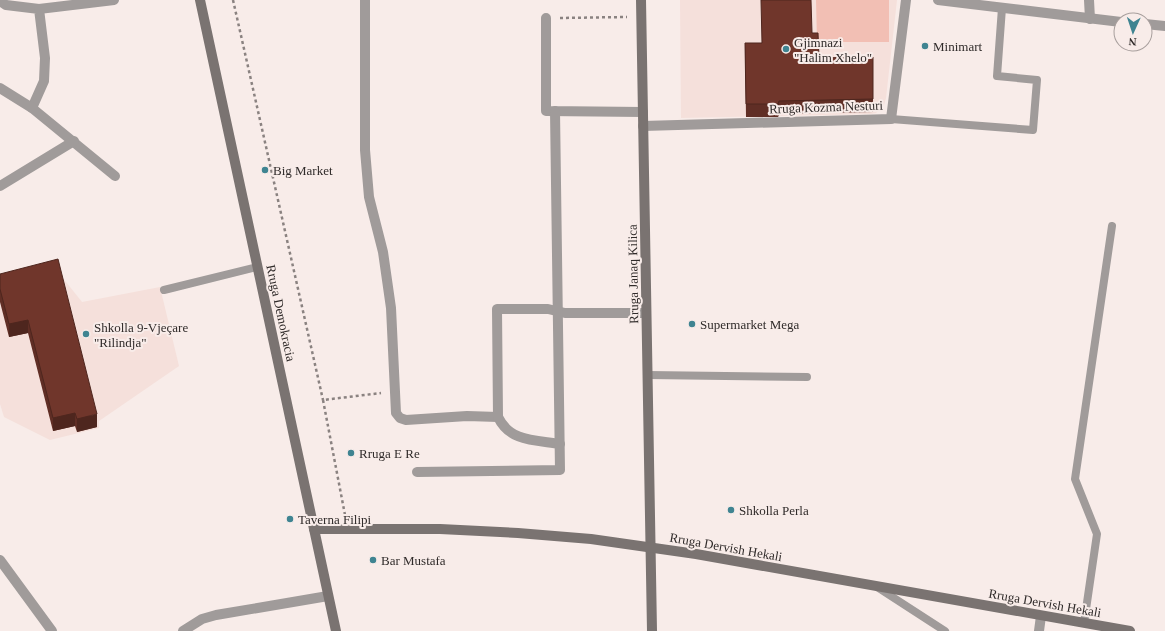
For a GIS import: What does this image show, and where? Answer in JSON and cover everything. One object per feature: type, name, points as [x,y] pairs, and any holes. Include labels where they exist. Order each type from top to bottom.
[{"type":"main road","name":"Rruga Demokracia","points":[[200,0],[336,631]]},
{"type":"main road","name":"Rruga Janaq Kilica","points":[[641,0],[652,631]]},
{"type":"main road","name":"Rruga Dervish Hekali","points":[[314,529],[348,528],[518,533],[591,539],[876,586],[1130,631]]},
{"type":"street","points":[[0,1],[6,5],[39,9],[114,0]]},
{"type":"street","points":[[365,0],[365,150],[369,197],[383,252],[391,308],[396,413],[400,418],[406,420],[467,416],[498,417]]},
{"type":"street","name":"Rruga Kozma Nesturi","points":[[643,126],[891,119],[906,0]]},
{"type":"street","points":[[938,0],[1113,21]]},
{"type":"street","points":[[1089,0],[1090,19]]},
{"type":"street","points":[[32,108],[44,81],[45,58],[39,9]]},
{"type":"street","points":[[546,18],[546,111],[643,112]]},
{"type":"street","points":[[1153,25],[1165,26]]},
{"type":"street","points":[[0,88],[32,108],[115,176]]},
{"type":"street","points":[[417,472],[560,470],[555,111]]},
{"type":"street","points":[[0,186],[74,141]]},
{"type":"street","points":[[560,444],[520,438],[511,434],[503,427],[498,417],[497,309],[548,308],[565,313],[646,313]]},
{"type":"street","points":[[0,560],[52,631]]},
{"type":"street","points":[[183,631],[202,619],[216,615],[328,596]]},
{"type":"street","points":[[1039,631],[1041,616]]},
{"type":"lane","points":[[891,119],[1033,130],[1038,80],[997,76],[1002,8]]},
{"type":"lane","points":[[1084,623],[1097,534],[1075,479],[1112,226]]},
{"type":"lane","points":[[164,290],[257,267]]},
{"type":"lane","points":[[648,375],[807,377]]},
{"type":"lane","points":[[876,586],[945,631]]},
{"type":"path","points":[[233,0],[323,400],[348,528]]},
{"type":"path","points":[[546,18],[641,17]]},
{"type":"path","points":[[323,400],[395,390]]},
{"type":"shaded area","name":"Gjimnazi \"Halim Xhelo\"","points":[[680,0],[897,0],[884,105],[876,113],[871,114],[681,118]]},
{"type":"shaded area","points":[[816,0],[889,0],[889,42],[817,42]]},
{"type":"shaded area","name":"Shkolla 9-Vjeçare \"Rilindja\"","points":[[58,272],[82,302],[160,287],[179,366],[99,421],[99,428],[50,440],[4,417],[0,404],[0,287]]},
{"type":"building","points":[[761,0],[811,0],[812,33],[818,33],[819,58],[873,57],[873,99],[779,101],[778,104],[746,104],[745,43],[762,43]]},
{"type":"building","points":[[58,259],[97,414],[77,419],[75,413],[53,418],[28,320],[9,324],[0,289],[0,274]]},
{"type":"place","name":"Minimart","points":[[925,46]]},
{"type":"place","name":"Gjimnazi \"Halim Xhelo\"","points":[[786,49]]},
{"type":"place","name":"Big Market","points":[[265,170]]},
{"type":"place","name":"Supermarket Mega","points":[[692,324]]},
{"type":"place","name":"Shkolla 9-Vjeçare \"Rilindja\"","points":[[86,334]]},
{"type":"place","name":"Rruga E Re","points":[[351,453]]},
{"type":"place","name":"Shkolla Perla","points":[[731,510]]},
{"type":"place","name":"Taverna Filipi","points":[[290,519]]},
{"type":"place","name":"Bar Mustafa","points":[[373,560]]}]
